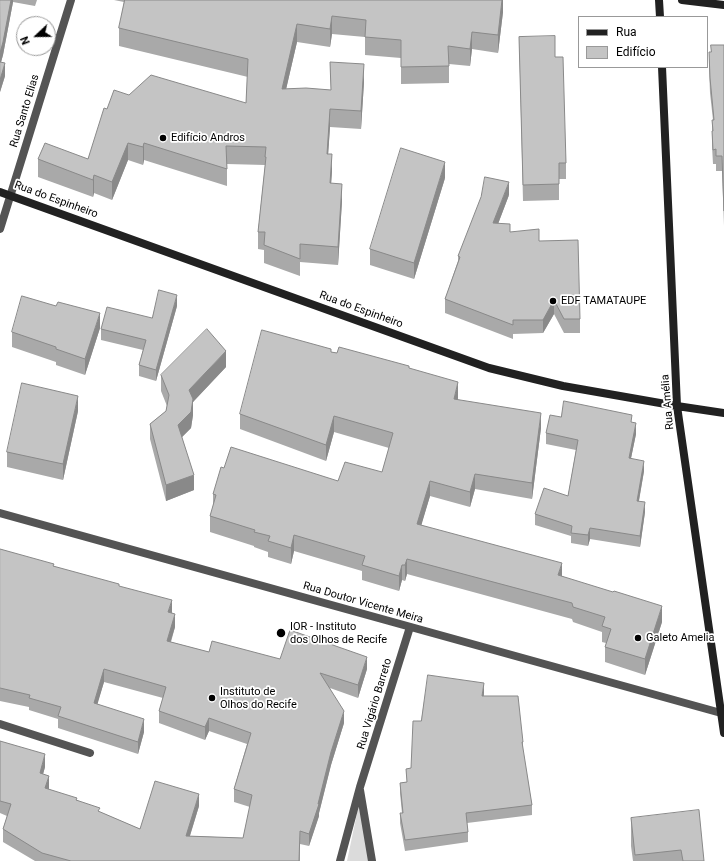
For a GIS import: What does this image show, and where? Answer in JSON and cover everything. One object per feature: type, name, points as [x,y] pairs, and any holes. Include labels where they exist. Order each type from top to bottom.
[{"type":"street","name":"Rua Santo Elias","points":[[0,229],[71,0]]},
{"type":"street","points":[[659,0],[660,16]]},
{"type":"street","points":[[682,0],[724,5]]},
{"type":"street","name":"Rua Amélia","points":[[662,68],[677,406],[724,733]]},
{"type":"street","name":"Rua do Espinheiro","points":[[0,192],[489,368],[563,386],[724,413]]},
{"type":"street","name":"Rua Doutor Vicente Meira","points":[[0,513],[721,713]]},
{"type":"street","name":"Rua Vigário Barreto","points":[[340,861],[360,787],[410,627]]},
{"type":"street","points":[[0,724],[90,753]]},
{"type":"street","name":"Rua Vigário Barreto","points":[[360,787],[372,861]]},
{"type":"shaded area","points":[[360,799],[370,861],[347,861]]},
{"type":"building","points":[[0,0],[11,0],[0,53]]},
{"type":"building","points":[[125,0],[502,0],[498,35],[472,32],[470,49],[448,46],[449,66],[401,67],[401,40],[365,37],[366,20],[332,16],[330,29],[297,24],[282,89],[306,88],[331,90],[330,62],[364,64],[361,111],[330,109],[327,154],[332,154],[330,183],[342,184],[338,247],[300,244],[300,259],[264,245],[265,232],[258,232],[266,147],[226,146],[227,169],[144,143],[143,147],[128,143],[112,182],[94,175],[93,180],[38,159],[45,143],[88,159],[104,108],[107,109],[114,90],[129,95],[151,75],[246,103],[248,59],[119,28]]},
{"type":"building","points":[[555,36],[555,57],[563,57],[566,163],[559,163],[559,184],[523,185],[519,37]]},
{"type":"building","points":[[711,45],[724,45],[724,211],[722,156],[716,156],[716,149],[713,150],[712,120],[714,120],[709,52],[711,52]]},
{"type":"building","points":[[0,62],[5,63],[0,80]]},
{"type":"building","points":[[401,148],[445,162],[414,263],[370,249]]},
{"type":"building","points":[[485,177],[509,182],[493,223],[510,224],[510,232],[539,229],[539,241],[578,240],[580,319],[564,319],[554,300],[543,320],[513,320],[513,325],[445,299],[460,257],[458,256],[481,197]]},
{"type":"building","points":[[159,290],[177,295],[156,370],[139,365],[146,340],[101,329],[107,307],[152,318]]},
{"type":"building","points":[[22,296],[56,306],[58,302],[100,313],[85,359],[12,332]]},
{"type":"building","points":[[207,329],[226,351],[189,390],[193,399],[191,412],[178,425],[194,475],[166,485],[150,424],[166,411],[169,395],[161,375]]},
{"type":"building","points":[[262,330],[331,349],[331,352],[337,353],[339,347],[409,366],[409,368],[458,382],[454,399],[541,413],[532,483],[475,474],[470,492],[430,481],[417,524],[562,563],[558,575],[662,606],[645,659],[605,647],[611,629],[602,626],[605,617],[573,607],[572,603],[407,559],[405,565],[402,565],[399,576],[362,565],[365,556],[294,535],[291,548],[268,541],[270,536],[254,532],[255,530],[210,516],[216,495],[213,494],[221,467],[224,468],[231,447],[338,481],[345,462],[382,472],[393,433],[334,416],[326,445],[240,414]]},
{"type":"building","points":[[22,383],[78,396],[63,464],[7,452]]},
{"type":"building","points":[[564,401],[632,415],[631,422],[636,423],[629,458],[644,461],[637,501],[645,502],[640,536],[590,528],[588,535],[571,533],[572,526],[535,514],[544,488],[568,496],[578,440],[546,433],[550,415],[561,417]]},
{"type":"building","points":[[0,549],[54,564],[53,566],[119,584],[119,586],[172,600],[168,612],[175,614],[167,641],[209,652],[212,641],[280,659],[290,630],[367,657],[358,685],[320,673],[344,711],[331,752],[319,804],[309,834],[300,831],[299,861],[71,861],[42,853],[3,829],[11,804],[0,801],[0,741],[45,754],[40,773],[49,776],[45,788],[77,798],[76,800],[100,808],[98,811],[140,829],[155,781],[199,794],[186,836],[243,838],[252,795],[234,789],[251,733],[209,718],[205,727],[159,711],[166,687],[104,669],[94,703],[144,719],[138,742],[58,716],[61,707],[29,698],[30,695],[0,688]]},
{"type":"building","points":[[428,675],[484,683],[482,696],[518,696],[522,742],[532,805],[466,813],[468,832],[405,840],[400,813],[403,813],[400,783],[407,782],[406,769],[411,768],[413,721],[421,721]]},
{"type":"building","points":[[699,810],[704,861],[683,861],[681,850],[635,855],[631,818]]},
{"type":"place","name":"Edifício Andros","points":[[163,138]]},
{"type":"place","name":"EDF TAMATAUPE","points":[[553,301]]},
{"type":"place","name":"IOR - Instituto dos Olhos de Recife","points":[[281,633]]},
{"type":"place","name":"Galeto Amelia","points":[[638,638]]},
{"type":"place","name":"Instituto de Olhos do Recife","points":[[212,698]]}]
